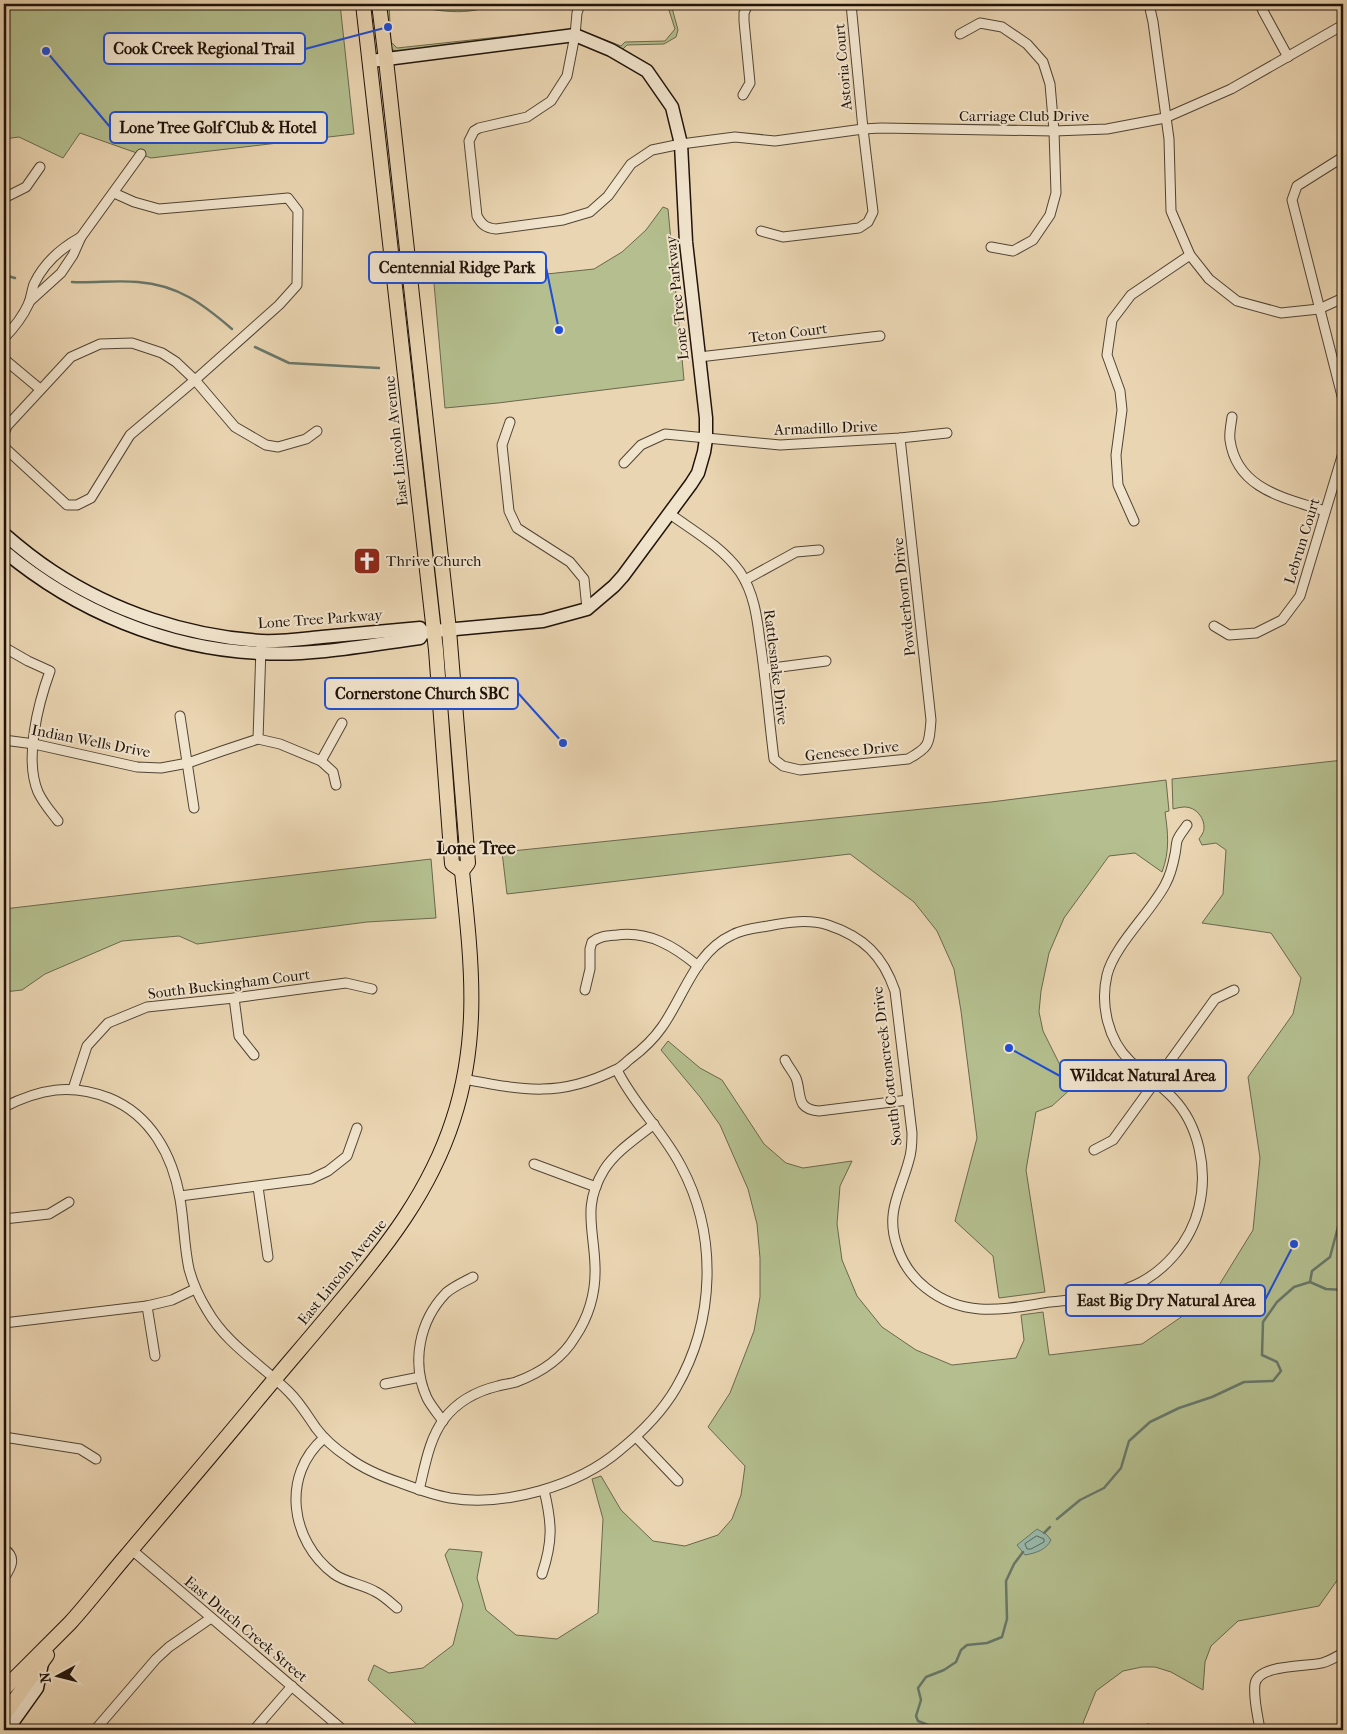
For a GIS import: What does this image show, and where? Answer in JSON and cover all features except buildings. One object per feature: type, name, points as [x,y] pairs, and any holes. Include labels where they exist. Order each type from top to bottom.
[{"type":"main road","name":"East Lincoln Avenue","points":[[363,4],[371,61],[452,864],[462,871]]},
{"type":"main road","name":"East Lincoln Avenue","points":[[4,1689],[70,1622],[132,1550],[395,1233],[419,1197],[445,1143],[460,1098],[470,1032],[472,989],[462,871],[468,863],[449,630],[379,4]]},
{"type":"main road","name":"East Lincoln Avenue","points":[[4,1715],[70,1622]]},
{"type":"street","points":[[371,61],[575,35],[577,13],[580,4]]},
{"type":"street","points":[[743,95],[750,83],[744,21],[744,13],[748,4]]},
{"type":"street","name":"Astoria Court","points":[[762,232],[783,237],[859,228],[868,222],[873,212],[851,4]]},
{"type":"street","points":[[1149,4],[1154,22],[1169,139],[1172,211],[1190,255],[1209,279],[1237,300],[1281,313],[1319,309],[1343,298]]},
{"type":"street","points":[[1260,4],[1262,11],[1288,57]]},
{"type":"street","points":[[960,34],[980,23],[1002,27],[1027,44],[1042,62],[1050,84],[1056,192],[1050,215],[1033,240],[1013,251],[991,247]]},
{"type":"street","name":"Carriage Club Drive","points":[[575,35],[567,76],[551,102],[527,117],[479,128],[471,135],[469,141],[477,216],[484,226],[496,229],[563,220],[590,212],[608,196],[631,164],[652,150],[681,144],[735,137],[774,141],[863,128],[1107,129],[1165,118],[1231,89],[1343,25]]},
{"type":"street","name":"Lone Tree Parkway","points":[[4,551],[43,582],[91,609],[115,620],[164,637],[201,646],[261,647],[292,640],[420,628],[428,632],[543,621],[587,609],[614,586],[670,514],[698,472],[706,439],[706,418],[686,242],[681,144],[672,107],[647,71],[611,50],[575,35]]},
{"type":"street","points":[[29,302],[61,273],[73,256],[81,237],[141,154]]},
{"type":"street","points":[[1343,157],[1297,186],[1292,200],[1343,400]]},
{"type":"street","points":[[4,198],[26,187],[40,167]]},
{"type":"street","points":[[4,447],[67,506],[77,505],[91,498],[130,435],[279,305],[297,285],[298,211],[288,198],[159,209],[134,202],[114,193]]},
{"type":"street","points":[[4,338],[14,328],[29,302],[34,285],[44,268],[66,246],[81,237]]},
{"type":"street","points":[[1134,521],[1118,485],[1116,455],[1122,410],[1120,391],[1107,355],[1112,320],[1131,295],[1190,255]]},
{"type":"street","name":"Teton Court","points":[[699,357],[880,336]]},
{"type":"street","points":[[4,434],[7,426],[71,357],[100,344],[132,343],[162,353],[176,362],[195,380],[235,427],[266,445],[278,447],[297,442],[306,439],[317,431]]},
{"type":"street","points":[[4,359],[40,389]]},
{"type":"street","points":[[1232,418],[1230,439],[1234,454],[1248,478],[1270,493],[1326,511]]},
{"type":"street","points":[[510,422],[502,445],[509,511],[517,528],[570,562],[584,579],[587,609]]},
{"type":"street","name":"Armadillo Drive","points":[[624,464],[641,445],[665,434],[780,445],[900,438],[947,433]]},
{"type":"street","name":"Powderhorn Drive","points":[[900,438],[931,720],[930,738],[923,750]]},
{"type":"street","name":"Lebrun Court","points":[[1214,626],[1229,635],[1256,633],[1282,620],[1300,596],[1343,453]]},
{"type":"street","name":"Rattlesnake Drive","points":[[670,514],[717,547],[745,580],[756,610],[765,669],[774,759],[783,766]]},
{"type":"street","name":"Lone Tree Parkway","points":[[4,534],[51,570],[96,597],[120,608],[167,625],[261,647]]},
{"type":"street","points":[[745,580],[796,552],[819,550]]},
{"type":"street","points":[[261,647],[258,739],[280,744],[321,761],[333,772],[336,785]]},
{"type":"street","points":[[7,649],[50,671],[41,696],[33,765],[36,786],[43,801],[58,821]]},
{"type":"street","points":[[765,669],[826,661]]},
{"type":"street","points":[[180,716],[194,808]]},
{"type":"street","points":[[321,761],[342,723]]},
{"type":"street","name":"Indian Wells Drive","points":[[4,740],[34,744],[137,767],[161,768],[188,764],[258,739]]},
{"type":"street","name":"Genesee Drive","points":[[783,766],[800,770],[908,759],[923,750]]},
{"type":"street","name":"South Cottoncreek Drive","points":[[464,1079],[522,1089],[541,1090],[576,1084],[617,1070],[636,1055],[657,1034],[698,966],[707,954],[731,935],[785,923],[806,921],[822,923],[853,935],[868,946],[889,973],[895,991],[912,1133],[912,1147],[909,1162],[897,1195],[893,1227],[896,1244],[910,1272],[922,1285],[946,1302],[977,1310],[1099,1296],[1130,1288],[1159,1270],[1172,1258],[1192,1228],[1199,1208],[1203,1185],[1203,1166],[1192,1127],[1184,1112],[1156,1081],[1130,1061],[1116,1042],[1107,1019],[1104,989],[1107,973],[1114,957],[1165,886],[1171,870],[1177,840],[1187,825]]},
{"type":"street","points":[[585,990],[590,969],[590,949],[592,942],[600,937],[627,934],[656,939],[681,952],[698,966]]},
{"type":"street","name":"South Buckingham Court","points":[[73,1089],[87,1046],[108,1023],[147,1007],[346,983],[372,989]]},
{"type":"street","points":[[1094,1150],[1113,1140],[1215,999],[1234,990]]},
{"type":"street","points":[[234,998],[240,1036],[254,1055]]},
{"type":"street","points":[[785,1060],[796,1079],[799,1097],[810,1110],[819,1111],[908,1100]]},
{"type":"street","points":[[4,1107],[38,1092],[54,1089],[73,1089],[97,1094],[117,1102],[146,1124],[158,1138],[168,1157],[180,1196],[189,1268],[196,1290],[221,1331],[233,1344],[275,1379],[303,1407],[324,1438],[348,1458],[379,1475],[419,1490],[452,1498],[486,1499],[544,1490],[595,1468],[613,1456],[636,1437],[675,1390],[688,1364],[698,1335],[705,1306],[708,1276],[706,1246],[694,1193],[670,1145],[632,1097],[617,1070]]},
{"type":"street","points":[[419,1490],[430,1448],[443,1421],[454,1408],[482,1391],[514,1383],[541,1370],[556,1360],[576,1336],[590,1304],[595,1284],[595,1264],[590,1222],[596,1187],[612,1160],[654,1124]]},
{"type":"street","points":[[180,1196],[311,1179],[328,1171],[347,1156],[358,1128]]},
{"type":"street","points":[[534,1164],[596,1187]]},
{"type":"street","points":[[258,1187],[268,1257]]},
{"type":"street","points":[[4,1219],[49,1214],[69,1202]]},
{"type":"street","points":[[443,1421],[428,1400],[420,1377],[418,1362],[419,1346],[422,1332],[429,1316],[447,1293],[473,1277]]},
{"type":"street","points":[[4,1323],[147,1306],[172,1300],[196,1290]]},
{"type":"street","points":[[147,1306],[155,1356]]},
{"type":"street","points":[[385,1384],[420,1377]]},
{"type":"street","points":[[4,1437],[80,1449],[96,1458]]},
{"type":"street","points":[[636,1437],[678,1481]]},
{"type":"street","points":[[324,1438],[309,1454],[303,1464],[296,1487],[296,1512],[304,1539],[317,1558],[334,1574],[377,1592],[397,1608]]},
{"type":"street","points":[[542,1574],[548,1554],[551,1526],[544,1490]]},
{"type":"street","points":[[4,1549],[8,1552],[12,1564],[4,1578]]},
{"type":"street","name":"East Dutch Creek Street","points":[[132,1550],[343,1730]]},
{"type":"street","points":[[95,1730],[156,1658],[211,1618]]},
{"type":"street","points":[[1260,1730],[1255,1683],[1261,1674],[1271,1670],[1322,1663],[1343,1653]]},
{"type":"street","points":[[7,1730],[37,1688],[42,1662]]},
{"type":"street","points":[[254,1730],[292,1686]]},
{"type":"green space","points":[[4,4],[340,4],[354,134],[151,158],[80,133],[63,158],[19,137],[4,139]]},
{"type":"green space","points":[[385,4],[389,4],[391,42],[397,48],[555,31],[590,34],[621,46],[625,42],[665,41],[675,29],[667,4],[671,4],[678,30],[676,37],[664,44],[627,45],[622,50],[587,36],[398,52],[387,44]]},
{"type":"green space","points":[[409,4],[492,4],[473,10],[451,12]]},
{"type":"green space","points":[[663,207],[668,209],[684,380],[445,408],[433,272],[490,280],[594,269],[622,252],[646,230]]},
{"type":"green space","points":[[1343,760],[1343,1572],[1319,1606],[1238,1621],[1211,1646],[1205,1662],[1203,1690],[1171,1672],[1155,1667],[1142,1667],[1123,1671],[1096,1691],[1083,1723],[1085,1730],[423,1730],[368,1680],[374,1665],[389,1673],[423,1668],[453,1645],[463,1605],[445,1555],[449,1549],[482,1552],[477,1578],[486,1610],[516,1635],[557,1639],[598,1613],[603,1519],[592,1479],[601,1476],[621,1510],[653,1541],[685,1546],[718,1535],[732,1519],[741,1495],[745,1466],[708,1427],[730,1393],[754,1331],[760,1297],[760,1258],[757,1224],[748,1189],[720,1125],[700,1097],[661,1050],[668,1041],[700,1068],[722,1080],[764,1144],[786,1163],[803,1168],[852,1161],[840,1186],[837,1224],[842,1260],[857,1296],[882,1327],[916,1350],[952,1365],[1016,1358],[1024,1340],[1021,1315],[1043,1312],[1049,1355],[1142,1344],[1213,1295],[1253,1230],[1260,1158],[1248,1077],[1293,1014],[1301,978],[1271,933],[1202,923],[1223,894],[1226,850],[1216,843],[1202,845],[1199,839],[1204,831],[1204,825],[1196,811],[1189,807],[1173,809],[1172,779]]},
{"type":"green space","points":[[1166,780],[1169,811],[1165,812],[1168,842],[1162,872],[1135,853],[1109,856],[1064,918],[1049,953],[1041,991],[1039,1012],[1043,1031],[1060,1065],[1074,1086],[1052,1106],[1036,1112],[1026,1170],[1045,1292],[999,1298],[993,1256],[955,1221],[977,1138],[954,969],[937,931],[914,902],[850,854],[507,894],[502,852],[991,802]]},
{"type":"green space","points":[[431,859],[436,918],[367,922],[197,944],[179,936],[122,941],[45,974],[22,990],[4,992],[4,909]]},
{"type":"water","points":[[1037,1529],[1046,1534],[1051,1540],[1040,1550],[1025,1555],[1017,1545]]},
{"type":"waterway","points":[[4,275],[15,278]]},
{"type":"waterway","points":[[72,282],[130,281],[165,287],[189,297],[232,329]]},
{"type":"waterway","points":[[255,347],[289,363],[379,368]]},
{"type":"waterway","points":[[1310,1282],[1312,1271],[1330,1257],[1343,1208]]},
{"type":"waterway","points":[[1057,1519],[1080,1500],[1104,1488],[1121,1468],[1129,1441],[1150,1422],[1179,1408],[1212,1397],[1244,1382],[1273,1381],[1281,1371],[1277,1362],[1262,1355],[1263,1322],[1277,1302],[1294,1287],[1310,1282],[1326,1289],[1343,1290]]},
{"type":"waterway","points":[[1044,1533],[1050,1527]]},
{"type":"waterway","points":[[941,1730],[918,1721],[916,1716],[921,1700],[918,1688],[926,1677],[944,1670],[956,1662],[961,1650],[967,1645],[987,1643],[1002,1637],[1007,1619],[1006,1581],[1014,1564],[1023,1552]]},
{"type":"place","name":"Cook Creek Regional Trail","points":[[388,27]]},
{"type":"place","name":"Lone Tree Golf Club & Hotel","points":[[46,51]]},
{"type":"place","name":"Centennial Ridge Park","points":[[559,330]]},
{"type":"place","name":"Thrive Church","points":[[367,561]]},
{"type":"place","name":"Cornerstone Church SBC","points":[[563,743]]},
{"type":"place","name":"Wildcat Natural Area","points":[[1009,1048]]},
{"type":"place","name":"East Big Dry Natural Area","points":[[1294,1244]]},
{"type":"district","name":"Lone Tree","points":[[476,848]]}]
